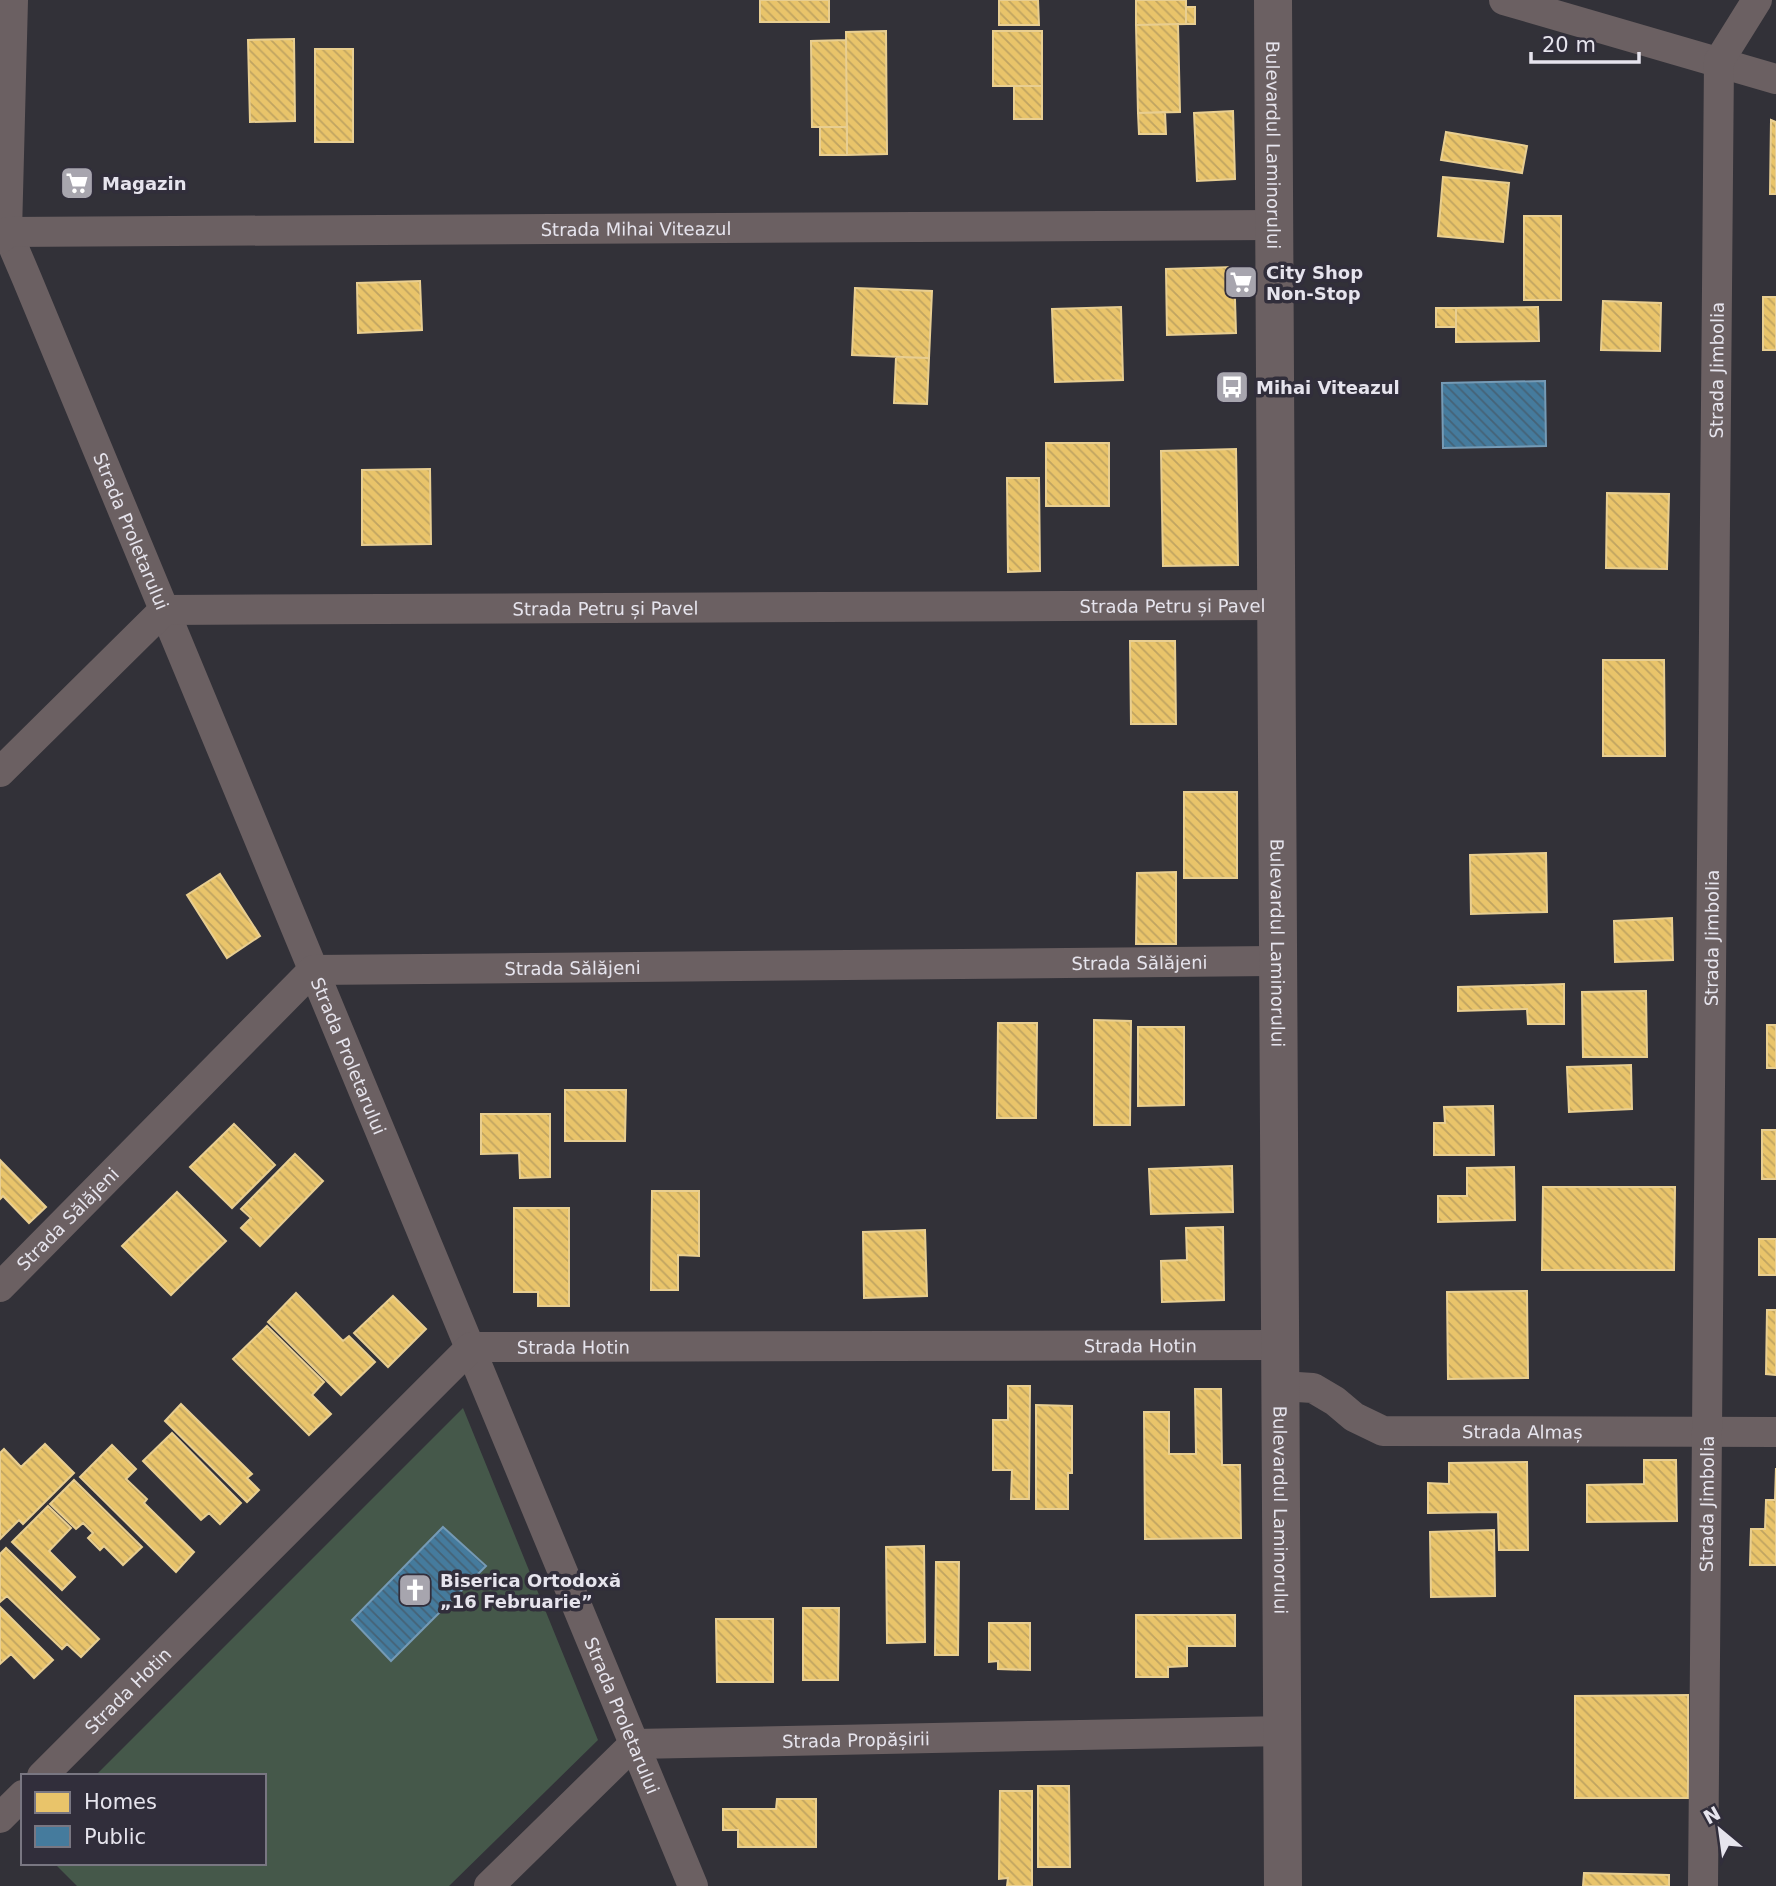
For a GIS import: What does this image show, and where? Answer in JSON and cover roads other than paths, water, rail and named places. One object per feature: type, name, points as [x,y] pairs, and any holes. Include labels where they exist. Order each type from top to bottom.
[{"type":"street","points":[[2,233],[13,0]]},
{"type":"street","name":"Bulevardul Laminorului","points":[[1273,0],[1283,1886]]},
{"type":"street","points":[[1504,0],[1776,79]]},
{"type":"street","points":[[1719,61],[1757,0]]},
{"type":"street","name":"Strada Jimbolia","points":[[1703,1886],[1719,61]]},
{"type":"street","name":"Strada Mihai Viteazul","points":[[2,233],[1274,225]]},
{"type":"street","name":"Strada Proletarului","points":[[2,233],[164,610],[693,1886]]},
{"type":"street","name":"Strada Petru și Pavel","points":[[164,610],[1276,605]]},
{"type":"street","points":[[0,772],[164,610]]},
{"type":"street","name":"Strada Sălăjeni","points":[[0,1287],[313,970],[1278,961]]},
{"type":"street","name":"Strada Hotin","points":[[44,1774],[471,1348],[1281,1345]]},
{"type":"street","name":"Strada Almaș","points":[[1281,1386],[1313,1388],[1354,1417],[1383,1431],[1776,1432]]},
{"type":"street","name":"Strada Propășirii","points":[[634,1744],[1283,1731]]},
{"type":"street","points":[[489,1886],[634,1744]]},
{"type":"street","points":[[0,1818],[21,1797]]},
{"type":"place","name":"Magazin","points":[[77,183]]},
{"type":"place","name":"City Shop Non-Stop","points":[[1241,282]]},
{"type":"place","name":"Mihai Viteazul","points":[[1232,387]]},
{"type":"place","name":"Biserica Ortodoxă „16 Februarie”","points":[[415,1590]]}]
